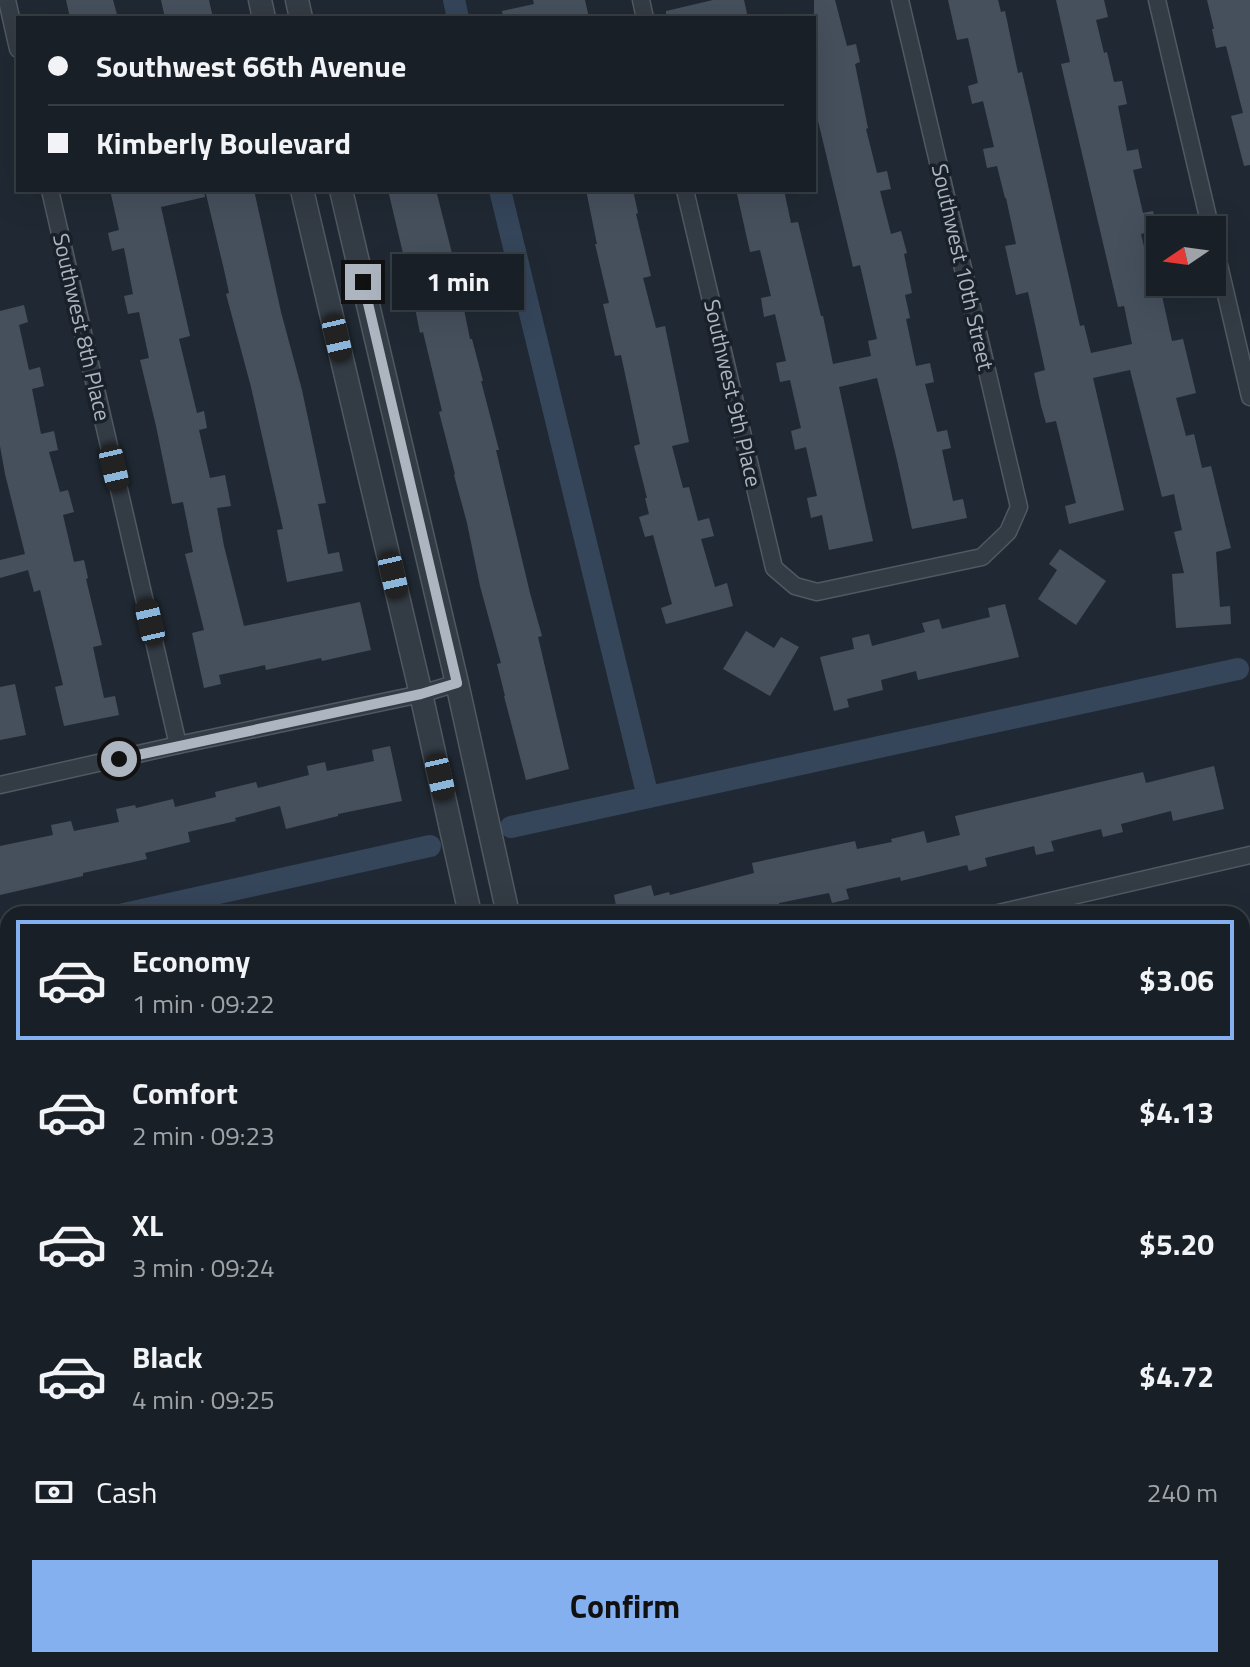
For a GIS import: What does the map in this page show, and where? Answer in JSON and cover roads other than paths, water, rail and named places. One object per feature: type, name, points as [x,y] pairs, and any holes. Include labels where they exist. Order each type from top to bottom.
[{"type":"street","points":[[7,0],[16,40]]},
{"type":"street","name":"Southwest 10th Street","points":[[795,586],[817,592],[982,557],[1008,532],[1019,507],[900,0]]},
{"type":"street","points":[[1157,0],[1208,216]]},
{"type":"street","name":"Southwest 8th Place","points":[[50,192],[178,745]]},
{"type":"street","points":[[302,192],[468,906]]},
{"type":"street","points":[[341,192],[506,906]]},
{"type":"street","name":"Southwest 9th Place","points":[[685,192],[774,568],[795,586]]},
{"type":"street","points":[[1226,293],[1250,397]]},
{"type":"street","points":[[0,785],[421,694],[457,683]]},
{"type":"street","points":[[1033,906],[1250,855]]},
{"type":"waterway","points":[[454,0],[458,16]]},
{"type":"waterway","points":[[500,192],[648,797]]},
{"type":"waterway","points":[[511,827],[1238,669]]},
{"type":"waterway","points":[[160,906],[430,846]]}]
